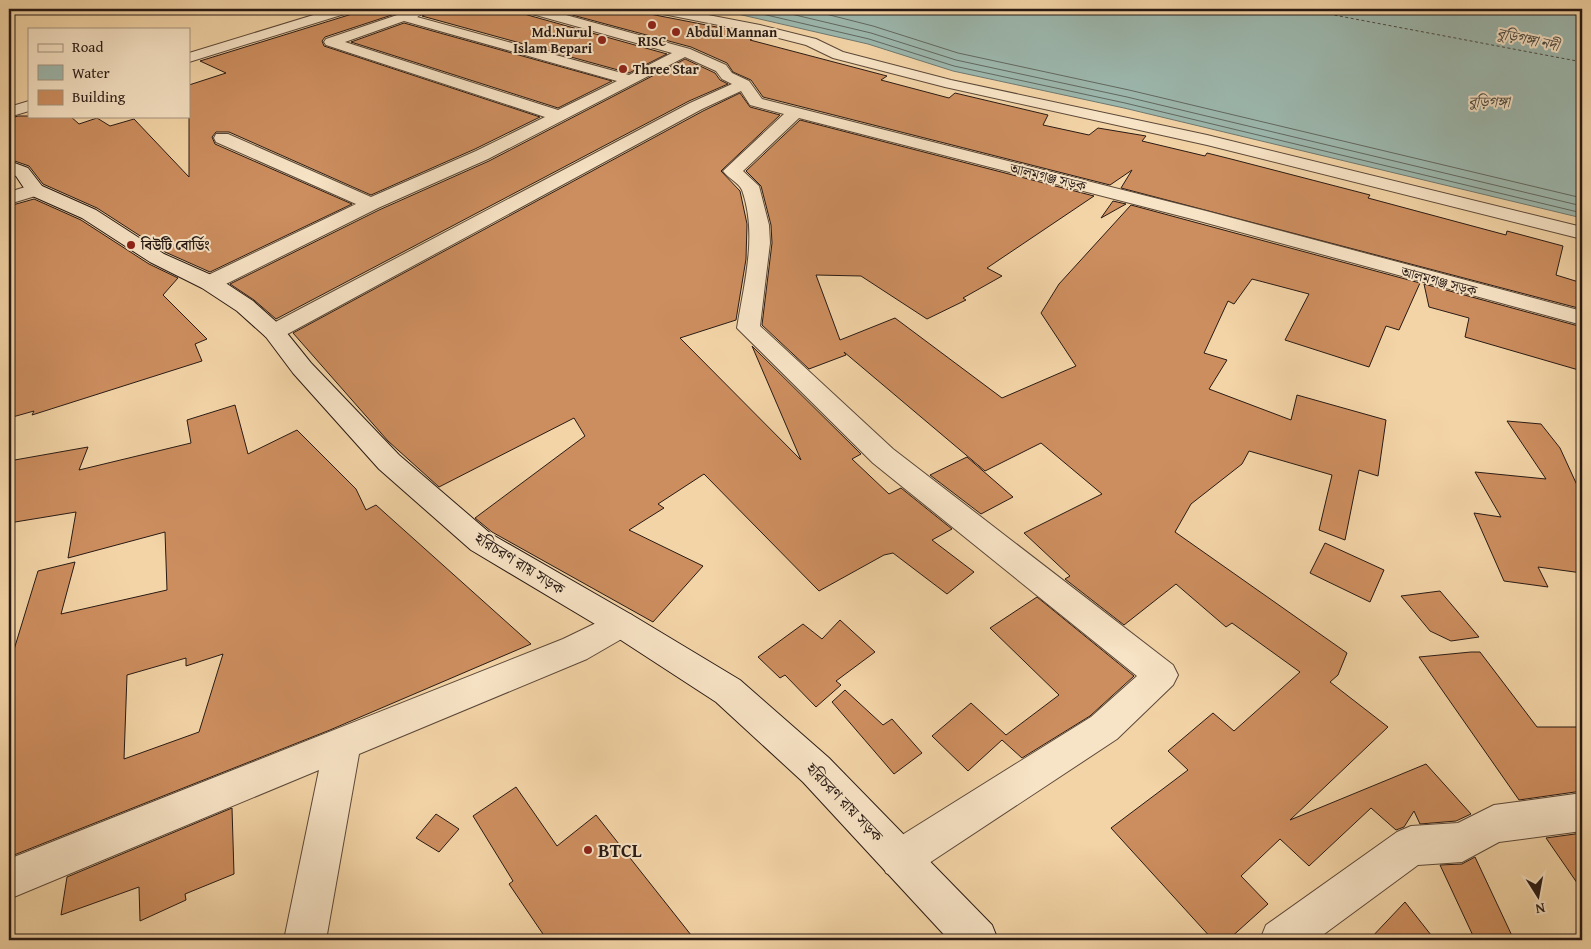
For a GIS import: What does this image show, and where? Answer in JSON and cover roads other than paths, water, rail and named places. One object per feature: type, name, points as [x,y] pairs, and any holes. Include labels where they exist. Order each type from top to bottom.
[{"type":"street","points":[[190,58],[346,9]]},
{"type":"street","points":[[429,9],[331,42],[556,115]]},
{"type":"street","name":"আলমগঞ্জ সড়ক","points":[[530,9],[685,52],[721,68],[728,76],[744,84],[756,102],[1199,215],[1582,318]]},
{"type":"street","points":[[658,9],[760,29],[811,42],[838,55],[950,84],[1207,140],[1582,233]]},
{"type":"street","points":[[404,17],[631,80]]},
{"type":"street","points":[[210,283],[372,204],[482,155],[556,115],[685,52]]},
{"type":"street","points":[[274,332],[696,106],[744,84]]},
{"type":"street","points":[[9,112],[28,106]]},
{"type":"street","points":[[796,112],[732,171],[750,186],[759,225],[760,244],[748,328],[883,456],[1161,675],[1104,728],[900,859]]},
{"type":"street","points":[[222,138],[372,204]]},
{"type":"street","name":"হরিচরণ রায় সড়ক","points":[[9,166],[22,172],[22,194],[89,214],[157,258],[210,283],[245,306],[274,332],[302,368],[389,462],[481,542],[621,624],[728,692],[816,770],[978,940]]},
{"type":"street","points":[[9,879],[575,649],[621,624]]},
{"type":"street","points":[[305,940],[343,744]]},
{"type":"street","points":[[1281,940],[1411,846],[1462,842],[1494,824],[1582,812]]},
{"type":"water","name":"বুড়িগঙ্গা","points":[[716,9],[1582,9],[1582,218],[1124,108],[953,71],[868,44]]},
{"type":"place","name":"RISC","points":[[652,25]]},
{"type":"place","name":"Abdul Mannan","points":[[676,32]]},
{"type":"place","name":"Md.Nurul Islam Bepari","points":[[602,40]]},
{"type":"place","name":"Three Star","points":[[623,69]]},
{"type":"place","name":"বিউটি বোর্ডিং","points":[[131,245]]},
{"type":"place","name":"BTCL","points":[[588,850]]},
{"type":"water label","name":"বুড়িগঙ্গা নদী","points":[[1528,39]]}]
